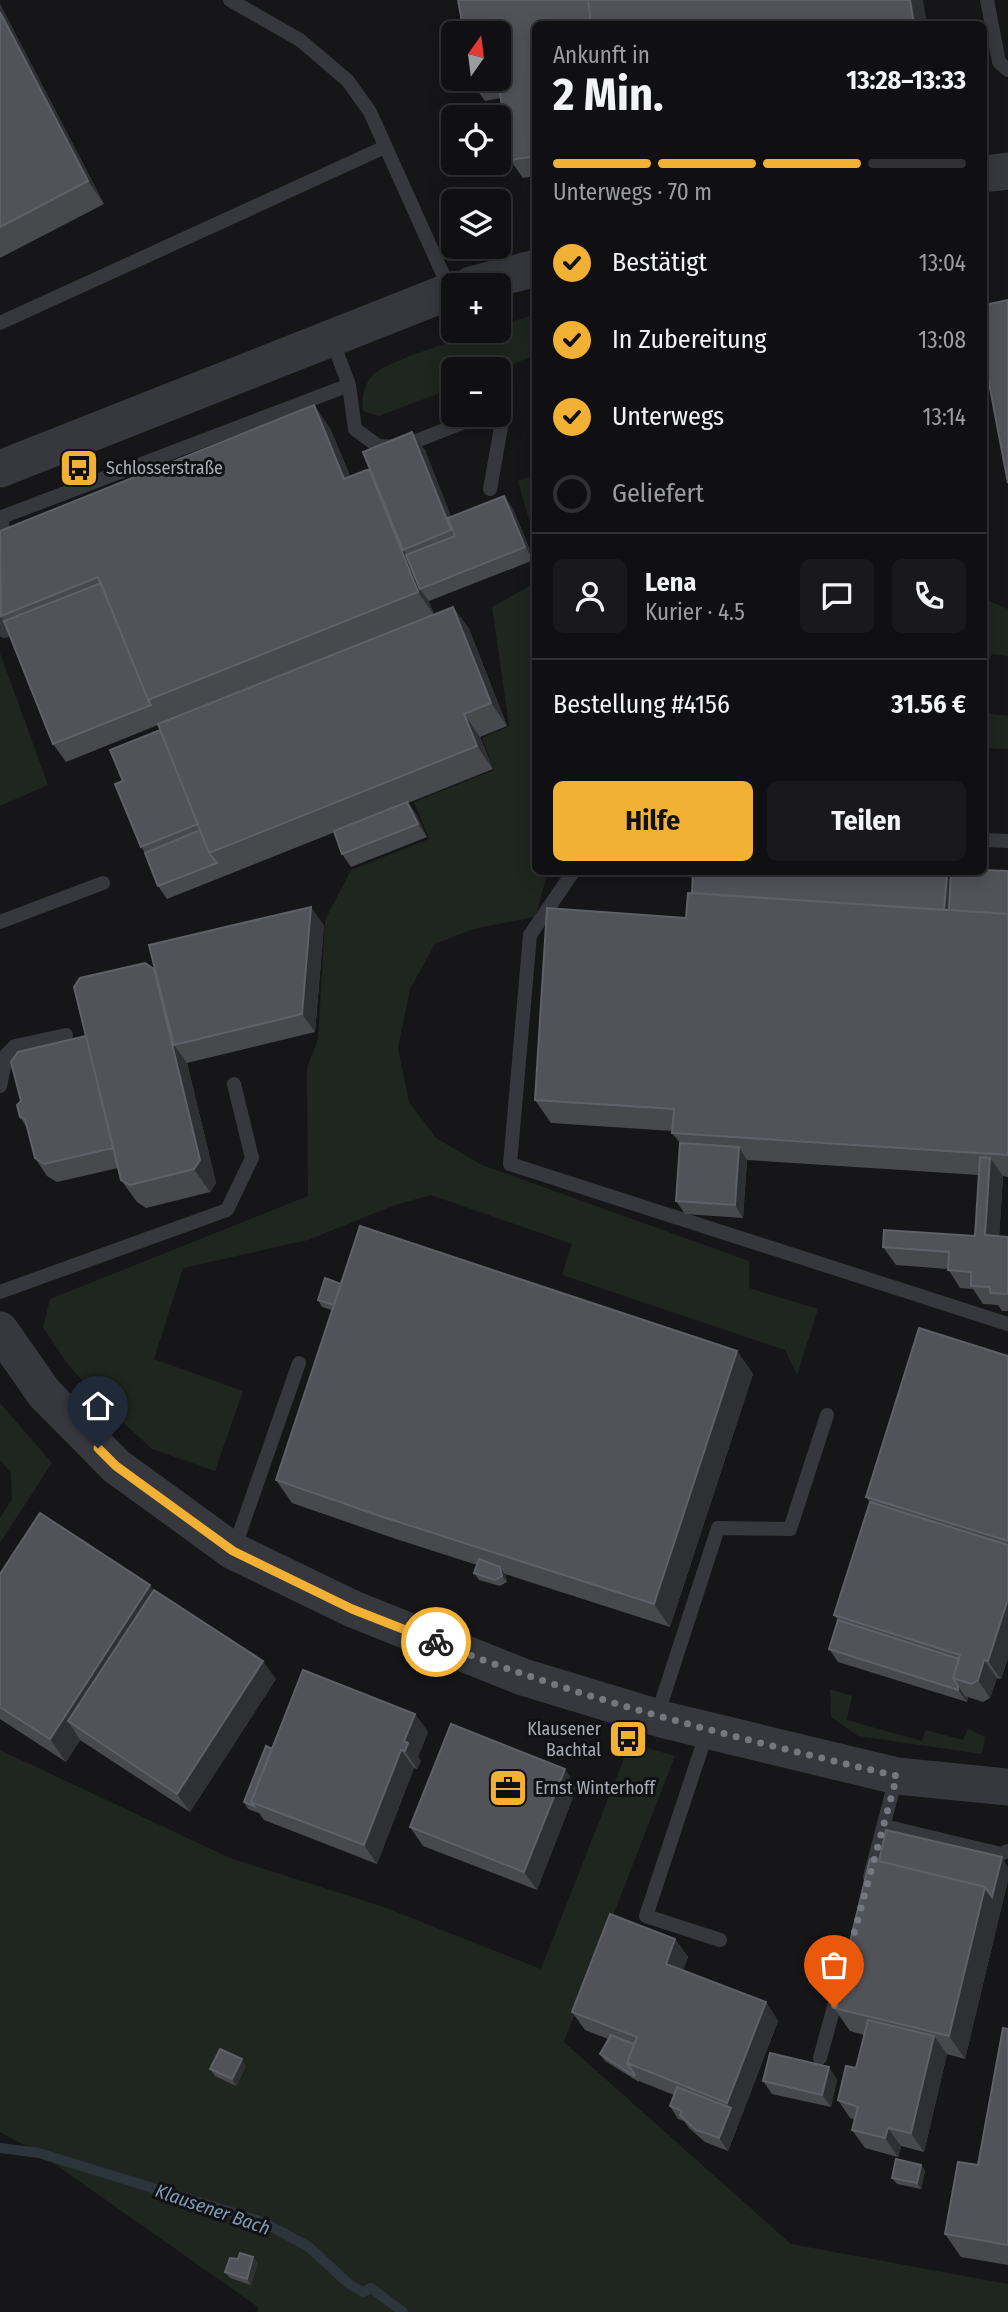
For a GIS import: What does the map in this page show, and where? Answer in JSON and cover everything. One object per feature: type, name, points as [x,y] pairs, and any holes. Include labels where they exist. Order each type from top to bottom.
[{"type":"street","points":[[987,174],[1008,171]]},
{"type":"street","points":[[511,275],[532,269]]},
{"type":"street","points":[[0,469],[441,296]]},
{"type":"street","points":[[0,1330],[44,1393],[116,1466],[233,1551],[352,1609],[510,1672],[657,1717],[897,1776],[1008,1787]]},
{"type":"lane","points":[[230,0],[300,40],[348,81],[370,112],[450,273]]},
{"type":"lane","points":[[987,0],[999,62],[1008,69]]},
{"type":"lane","points":[[0,323],[386,147]]},
{"type":"lane","points":[[332,339],[349,385],[355,429],[378,446],[401,447],[452,427]]},
{"type":"lane","points":[[3,568],[2,517],[349,385]]},
{"type":"lane","points":[[490,489],[501,427]]},
{"type":"lane","points":[[4,593],[5,631]]},
{"type":"lane","points":[[987,840],[1008,841]]},
{"type":"lane","points":[[571,875],[530,935],[510,1164],[1008,1324]]},
{"type":"lane","points":[[0,922],[103,883]]},
{"type":"lane","points":[[0,1086],[7,1054],[15,1046],[66,1035]]},
{"type":"lane","points":[[0,1292],[228,1210],[252,1158],[234,1084]]},
{"type":"lane","points":[[233,1551],[299,1363]]},
{"type":"lane","points":[[657,1717],[719,1528],[790,1529],[827,1415]]},
{"type":"lane","points":[[707,1730],[646,1916],[720,1940]]},
{"type":"lane","points":[[866,1891],[897,1776]]},
{"type":"lane","points":[[884,1826],[1001,1854],[1008,1851]]},
{"type":"lane","points":[[820,2058],[845,1968]]},
{"type":"shaded area","points":[[532,315],[532,356],[511,365],[511,357],[441,357],[441,393],[379,416],[363,411],[363,397],[372,376],[394,363],[449,343],[511,343],[511,322]]},
{"type":"shaded area","points":[[532,467],[532,530],[518,481],[531,476]]},
{"type":"shaded area","points":[[532,585],[532,875],[547,875],[535,917],[473,929],[435,944],[410,989],[398,1048],[409,1102],[436,1138],[482,1165],[749,1261],[749,1288],[818,1309],[797,1375],[785,1350],[562,1275],[572,1244],[431,1195],[395,1205],[308,1240],[183,1268],[154,1359],[243,1391],[215,1471],[152,1449],[104,1405],[66,1362],[43,1327],[50,1299],[308,1196],[307,1068],[318,1039],[325,920],[351,870],[429,839],[414,802],[494,770],[482,738],[509,726],[492,607]]},
{"type":"shaded area","points":[[987,600],[1008,609],[1008,656],[992,654],[987,664]]},
{"type":"shaded area","points":[[0,653],[48,785],[0,806]]},
{"type":"shaded area","points":[[987,713],[1008,716],[1008,749],[987,748]]},
{"type":"shaded area","points":[[0,1403],[52,1463],[0,1543],[0,1518],[12,1499],[11,1473],[0,1460]]},
{"type":"shaded area","points":[[830,1689],[852,1696],[847,1720],[922,1741],[926,1730],[963,1740],[968,1729],[985,1737],[982,1754],[858,1736],[831,1717]]},
{"type":"shaded area","points":[[630,1743],[675,1756],[564,2042],[791,2244],[1008,2284],[1008,2312],[258,2312],[258,2307],[39,2153],[0,2132],[0,1750],[230,1858],[381,1906],[541,1969]]},
{"type":"building","points":[[458,0],[588,0],[591,21],[532,21],[532,157],[511,160],[511,105],[502,105],[500,91],[511,91],[511,21],[462,21]]},
{"type":"building","points":[[588,0],[910,0],[914,21],[591,21]]},
{"type":"building","points":[[0,12],[88,181],[0,227]]},
{"type":"building","points":[[1008,300],[1008,483],[987,373],[987,304]]},
{"type":"building","points":[[314,405],[344,479],[369,469],[418,592],[148,700],[98,577],[1,616],[0,531]]},
{"type":"building","points":[[412,432],[451,530],[403,550],[363,452]]},
{"type":"building","points":[[504,496],[525,547],[420,589],[406,555],[455,536],[448,518]]},
{"type":"building","points":[[101,583],[151,705],[53,744],[4,621]]},
{"type":"building","points":[[453,607],[491,703],[464,714],[477,746],[209,853],[158,724]]},
{"type":"building","points":[[160,730],[198,824],[141,847],[115,784],[123,781],[110,750]]},
{"type":"building","points":[[407,802],[418,824],[342,854],[334,831]]},
{"type":"building","points":[[200,830],[209,853],[217,863],[158,886],[145,853]]},
{"type":"building","points":[[987,870],[1008,871],[1008,914],[949,910],[951,875],[987,875]]},
{"type":"building","points":[[693,875],[947,875],[944,910],[692,893]]},
{"type":"building","points":[[688,893],[1008,914],[1008,1155],[672,1133],[674,1109],[535,1100],[547,908],[686,918]]},
{"type":"building","points":[[311,907],[302,1014],[174,1045],[149,945]]},
{"type":"building","points":[[145,963],[154,969],[200,1160],[194,1169],[130,1185],[121,1180],[74,987],[80,978]]},
{"type":"building","points":[[86,1036],[113,1148],[44,1164],[35,1158],[25,1119],[20,1117],[17,1105],[21,1101],[11,1062],[18,1052]]},
{"type":"building","points":[[680,1143],[739,1147],[735,1205],[676,1201]]},
{"type":"building","points":[[980,1157],[990,1158],[985,1235],[1008,1237],[1007,1294],[990,1293],[990,1287],[971,1286],[971,1272],[948,1270],[949,1252],[883,1247],[884,1230],[975,1236]]},
{"type":"building","points":[[360,1226],[737,1351],[654,1604],[276,1480]]},
{"type":"building","points":[[325,1278],[341,1284],[334,1305],[318,1300]]},
{"type":"building","points":[[919,1328],[1008,1356],[1008,1541],[866,1497]]},
{"type":"building","points":[[870,1502],[1008,1545],[1008,1599],[988,1661],[984,1660],[978,1680],[971,1684],[953,1678],[960,1655],[834,1615]]},
{"type":"building","points":[[40,1513],[150,1585],[50,1739],[0,1707],[0,1574]]},
{"type":"building","points":[[479,1559],[500,1567],[502,1576],[495,1580],[474,1573]]},
{"type":"building","points":[[154,1590],[263,1661],[177,1794],[68,1721]]},
{"type":"building","points":[[838,1620],[959,1659],[953,1678],[958,1690],[829,1649]]},
{"type":"building","points":[[303,1670],[415,1714],[404,1741],[408,1743],[405,1751],[401,1750],[364,1845],[251,1802]]},
{"type":"building","points":[[451,1724],[565,1769],[524,1872],[410,1827]]},
{"type":"building","points":[[266,1746],[272,1749],[251,1802],[254,1806],[244,1802]]},
{"type":"building","points":[[886,1830],[1002,1857],[992,1897],[985,1887],[879,1861]]},
{"type":"building","points":[[870,1859],[985,1887],[949,2036],[834,2008]]},
{"type":"building","points":[[610,1914],[675,1939],[666,1964],[766,2002],[727,2103],[627,2063],[637,2037],[572,2012]]},
{"type":"building","points":[[868,2020],[934,2036],[911,2133],[888,2128],[885,2138],[852,2130],[858,2107],[838,2100],[846,2066],[856,2068]]},
{"type":"building","points":[[1003,2028],[1008,2029],[1008,2245],[945,2234],[958,2162],[978,2165]]},
{"type":"building","points":[[611,2035],[634,2044],[627,2063],[634,2076],[600,2054]]},
{"type":"building","points":[[220,2049],[242,2059],[232,2079],[210,2069]]},
{"type":"building","points":[[770,2053],[829,2067],[822,2095],[763,2081]]},
{"type":"building","points":[[677,2087],[731,2108],[719,2138],[696,2130],[680,2115],[682,2111],[670,2106]]},
{"type":"building","points":[[896,2159],[921,2165],[917,2183],[892,2178]]},
{"type":"building","points":[[240,2253],[253,2257],[247,2279],[225,2272],[230,2258],[238,2259]]},
{"type":"waterway","name":"Klausener Bach","points":[[0,2148],[39,2153],[263,2222],[309,2247],[349,2284],[363,2292],[371,2288],[403,2312]]},
{"type":"way so far","points":[[436,1642],[523,1676],[665,1720],[897,1776],[834,2007]]},
{"type":"place","name":"Schlosserstraße","points":[[79,468]]},
{"type":"place","name":"Klausener Bachtal","points":[[628,1739]]},
{"type":"place","name":"Ernst Winterhoff","points":[[508,1788]]},
{"type":"route","points":[[98,1448],[116,1466],[233,1551],[352,1609],[436,1642]]}]
